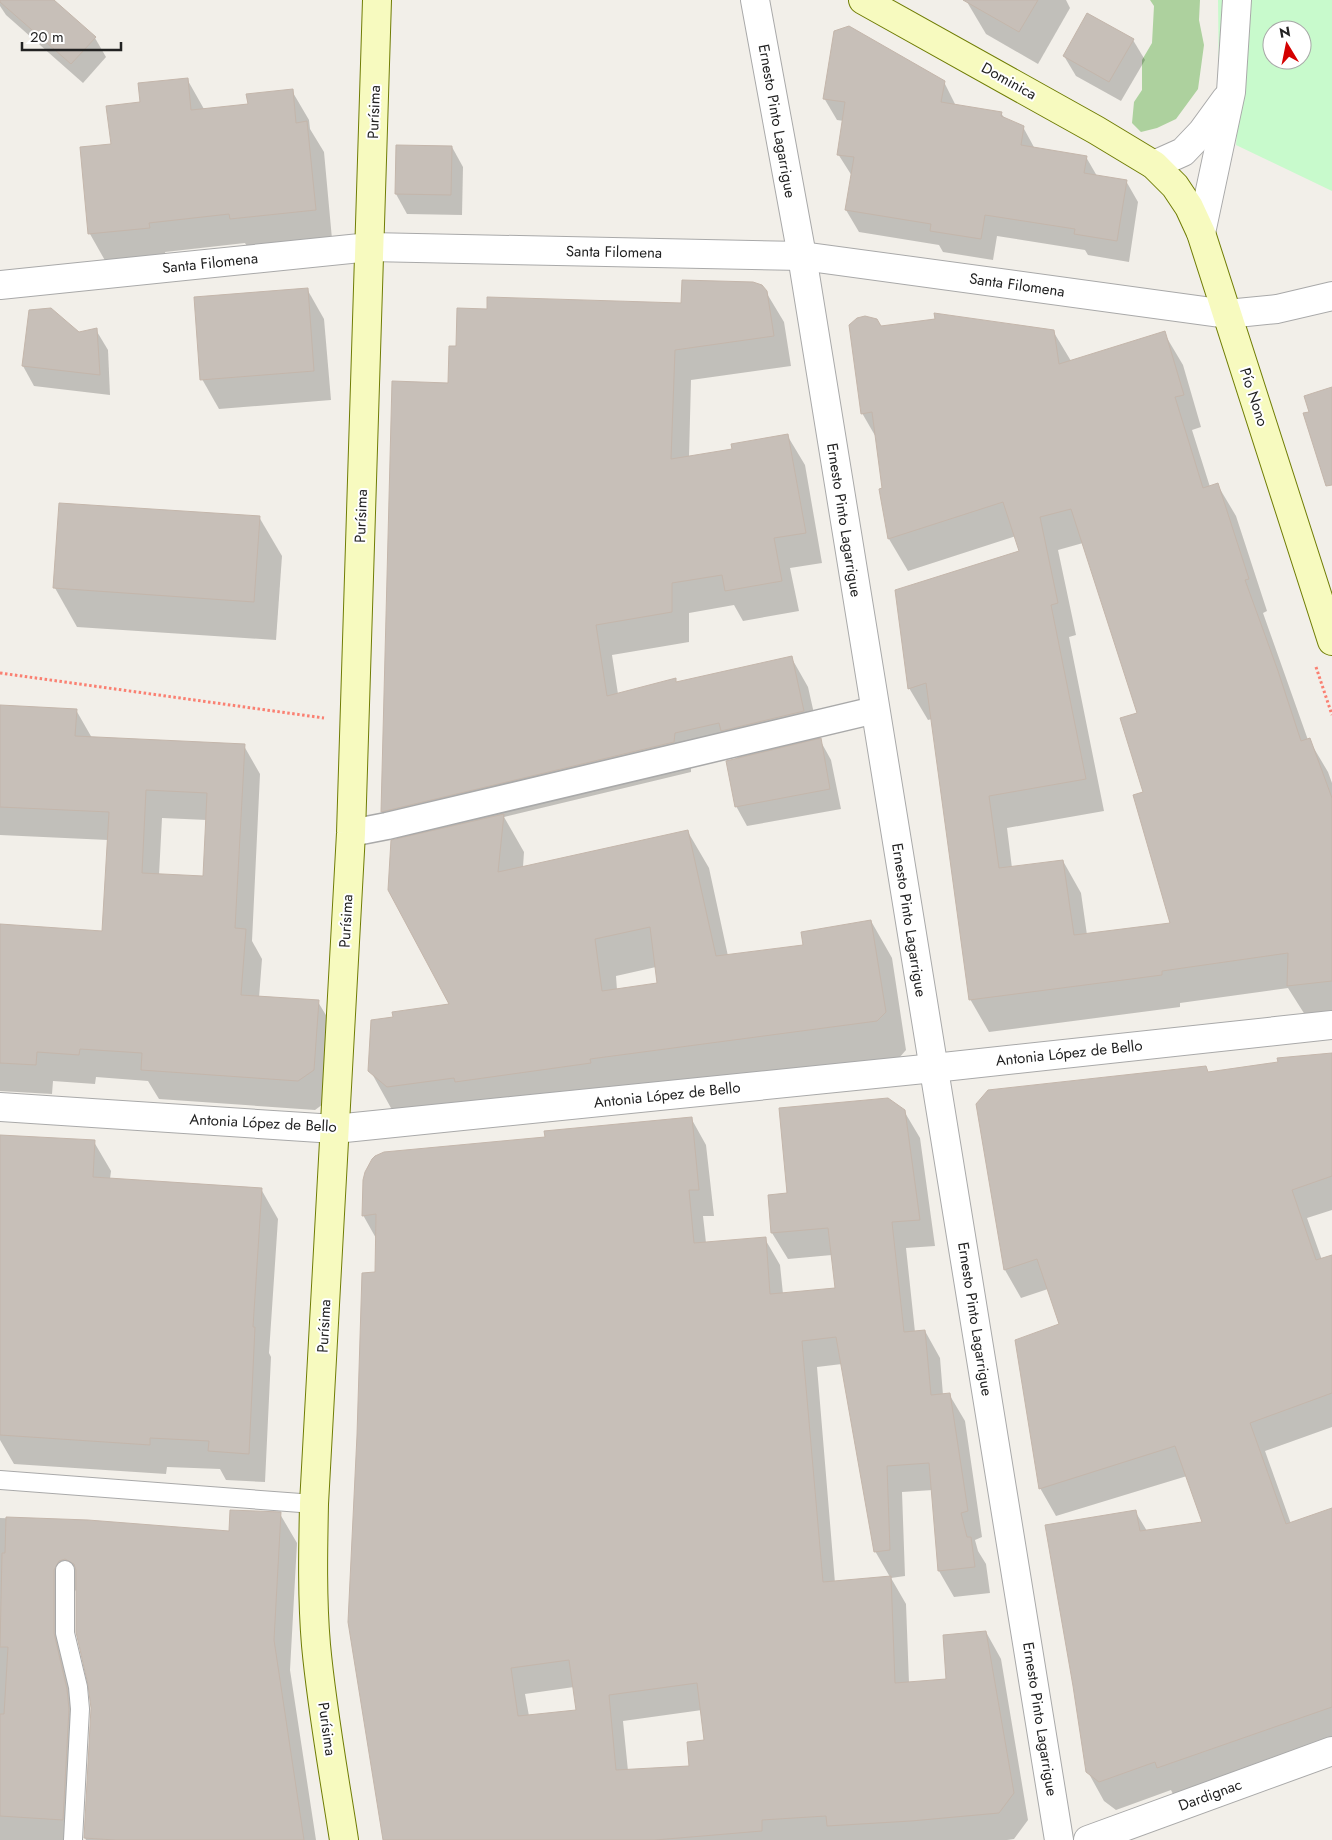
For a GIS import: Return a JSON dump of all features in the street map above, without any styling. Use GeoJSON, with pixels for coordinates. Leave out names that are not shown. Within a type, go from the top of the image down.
{"type":"FeatureCollection","features":[{"type":"Feature","properties":{"kind":"main road","name":"Purísima"},"geometry":{"type":"LineString","coordinates":[[344,1840],[320,1682],[316,1643],[313,1558],[314,1504],[352,833],[377,0]]}},
{"type":"Feature","properties":{"kind":"main road","name":"Dominica"},"geometry":{"type":"LineString","coordinates":[[863,0],[1096,130],[1154,165]]}},
{"type":"Feature","properties":{"kind":"main road","name":"Pío Nono"},"geometry":{"type":"LineString","coordinates":[[1154,165],[1175,186],[1189,207],[1201,233],[1332,641]]}},
{"type":"Feature","properties":{"kind":"street","name":"Ernesto Pinto Lagarrigue"},"geometry":{"type":"LineString","coordinates":[[756,0],[802,256],[1059,1840]]}},
{"type":"Feature","properties":{"kind":"street"},"geometry":{"type":"LineString","coordinates":[[1201,233],[1231,92],[1237,0]]}},
{"type":"Feature","properties":{"kind":"street"},"geometry":{"type":"LineString","coordinates":[[1154,165],[1183,152],[1202,132],[1231,92]]}},
{"type":"Feature","properties":{"kind":"street","name":"Santa Filomena"},"geometry":{"type":"LineString","coordinates":[[0,285],[370,247],[802,256],[1227,314],[1277,309],[1332,296]]}},
{"type":"Feature","properties":{"kind":"street"},"geometry":{"type":"LineString","coordinates":[[352,833],[875,710]]}},
{"type":"Feature","properties":{"kind":"street","name":"Antonia López de Bello"},"geometry":{"type":"LineString","coordinates":[[0,1106],[335,1129],[1332,1025]]}},
{"type":"Feature","properties":{"kind":"street","name":"Dardignac"},"geometry":{"type":"LineString","coordinates":[[1088,1840],[1332,1751]]}},
{"type":"Feature","properties":{"kind":"lane"},"geometry":{"type":"LineString","coordinates":[[0,1480],[314,1504]]}},
{"type":"Feature","properties":{"kind":"lane"},"geometry":{"type":"LineString","coordinates":[[65,1570],[65,1633],[78,1687],[80,1709],[73,1840]]}},
{"type":"Feature","properties":{"kind":"path"},"geometry":{"type":"LineString","coordinates":[[0,673],[354,722]]}},
{"type":"Feature","properties":{"kind":"green space"},"geometry":{"type":"Polygon","coordinates":[[[1150,0],[1200,0],[1199,20],[1204,45],[1198,89],[1176,119],[1157,128],[1141,132],[1132,123],[1134,102],[1142,90],[1142,60],[1152,43],[1154,6],[1150,0]]]}},
{"type":"Feature","properties":{"kind":"green space"},"geometry":{"type":"Polygon","coordinates":[[[1218,0],[1332,0],[1332,191],[1236,145],[1241,91],[1219,89],[1218,0]]]}},
{"type":"Feature","properties":{"kind":"building"},"geometry":{"type":"Polygon","coordinates":[[[0,0],[54,0],[96,37],[71,64],[0,0]]]}},
{"type":"Feature","properties":{"kind":"building"},"geometry":{"type":"Polygon","coordinates":[[[963,0],[1038,0],[1019,32],[963,0]]]}},
{"type":"Feature","properties":{"kind":"building"},"geometry":{"type":"Polygon","coordinates":[[[1087,13],[1134,39],[1109,82],[1063,56],[1087,13]]]}},
{"type":"Feature","properties":{"kind":"building"},"geometry":{"type":"Polygon","coordinates":[[[849,26],[945,81],[941,102],[1002,112],[1001,116],[1024,126],[1021,145],[1087,156],[1084,173],[1127,180],[1117,241],[1074,234],[1075,229],[985,215],[981,239],[930,231],[931,224],[845,210],[854,157],[837,155],[845,102],[823,99],[834,31],[849,26]]]}},
{"type":"Feature","properties":{"kind":"building"},"geometry":{"type":"Polygon","coordinates":[[[188,78],[191,110],[248,104],[246,94],[293,89],[296,123],[307,121],[316,210],[230,219],[229,214],[149,223],[150,228],[88,234],[80,147],[111,144],[106,106],[140,102],[138,83],[188,78]]]}},
{"type":"Feature","properties":{"kind":"building"},"geometry":{"type":"Polygon","coordinates":[[[396,145],[452,146],[451,195],[395,194],[396,145]]]}},
{"type":"Feature","properties":{"kind":"building"},"geometry":{"type":"Polygon","coordinates":[[[682,280],[753,282],[762,285],[767,291],[774,336],[675,350],[671,459],[732,449],[731,444],[788,434],[806,533],[774,538],[782,581],[725,591],[722,575],[672,583],[672,612],[596,625],[607,696],[676,678],[676,682],[792,656],[804,711],[721,731],[719,723],[675,733],[674,742],[381,812],[392,381],[448,383],[449,346],[456,346],[457,308],[487,309],[487,297],[681,303],[682,280]]]}},
{"type":"Feature","properties":{"kind":"building"},"geometry":{"type":"Polygon","coordinates":[[[308,288],[314,371],[200,380],[194,297],[308,288]]]}},
{"type":"Feature","properties":{"kind":"building"},"geometry":{"type":"Polygon","coordinates":[[[51,308],[79,332],[97,328],[100,375],[22,366],[29,310],[51,308]]]}},
{"type":"Feature","properties":{"kind":"building"},"geometry":{"type":"Polygon","coordinates":[[[934,313],[1054,330],[1059,364],[1165,331],[1184,395],[1175,397],[1203,488],[1218,483],[1249,579],[1245,580],[1301,741],[1310,738],[1332,798],[1332,981],[1287,986],[1288,953],[1162,971],[1162,975],[969,1000],[926,683],[908,689],[895,590],[1019,551],[1003,502],[888,539],[879,489],[882,488],[872,412],[861,414],[849,325],[857,318],[865,316],[877,319],[881,326],[935,319],[934,313]],[[1071,509],[1040,517],[1058,603],[1051,605],[1086,779],[989,796],[999,868],[1063,860],[1074,935],[1170,923],[1133,795],[1143,792],[1120,718],[1137,713],[1071,509]]]}},
{"type":"Feature","properties":{"kind":"building"},"geometry":{"type":"Polygon","coordinates":[[[1332,387],[1332,485],[1326,486],[1303,413],[1309,412],[1304,396],[1332,387]]]}},
{"type":"Feature","properties":{"kind":"building"},"geometry":{"type":"Polygon","coordinates":[[[59,503],[260,516],[254,602],[53,588],[59,503]]]}},
{"type":"Feature","properties":{"kind":"building"},"geometry":{"type":"Polygon","coordinates":[[[0,705],[77,709],[75,736],[245,744],[235,928],[246,929],[241,995],[319,1000],[314,1070],[298,1081],[141,1070],[142,1053],[80,1049],[79,1055],[37,1052],[36,1065],[0,1063],[0,924],[102,931],[109,812],[0,807],[0,705]],[[146,790],[142,873],[203,876],[207,793],[146,790]]]}},
{"type":"Feature","properties":{"kind":"building"},"geometry":{"type":"Polygon","coordinates":[[[821,738],[830,789],[735,807],[726,761],[821,738]]]}},
{"type":"Feature","properties":{"kind":"building"},"geometry":{"type":"Polygon","coordinates":[[[504,814],[498,872],[688,830],[716,956],[803,945],[801,932],[871,920],[886,1012],[877,1021],[590,1059],[591,1063],[455,1082],[454,1078],[387,1087],[368,1071],[371,1020],[393,1017],[392,1012],[449,1004],[388,890],[391,840],[504,814]],[[650,927],[595,939],[602,991],[657,983],[650,927]]]}},
{"type":"Feature","properties":{"kind":"building"},"geometry":{"type":"Polygon","coordinates":[[[1332,1053],[1332,1176],[1292,1190],[1316,1260],[1332,1255],[1332,1393],[1250,1423],[1286,1524],[1332,1508],[1332,1707],[1157,1768],[1155,1762],[1099,1782],[1086,1772],[1045,1525],[1136,1510],[1140,1531],[1202,1522],[1175,1446],[1039,1489],[1015,1340],[1059,1324],[1037,1259],[1004,1270],[976,1104],[988,1090],[1206,1066],[1208,1072],[1278,1062],[1277,1058],[1332,1053]]]}},
{"type":"Feature","properties":{"kind":"building"},"geometry":{"type":"Polygon","coordinates":[[[888,1098],[905,1110],[920,1220],[892,1222],[904,1332],[925,1330],[931,1395],[950,1393],[968,1511],[961,1513],[967,1537],[971,1537],[975,1567],[938,1571],[929,1463],[887,1466],[890,1550],[874,1552],[836,1337],[802,1341],[823,1582],[891,1576],[895,1683],[946,1679],[943,1635],[986,1631],[1014,1793],[999,1813],[911,1821],[827,1826],[826,1816],[762,1820],[762,1831],[655,1840],[383,1840],[348,1622],[362,1273],[375,1272],[376,1214],[362,1216],[363,1180],[372,1159],[384,1152],[545,1137],[544,1131],[692,1117],[699,1190],[689,1190],[694,1243],[766,1237],[770,1294],[835,1288],[828,1228],[771,1233],[768,1195],[787,1193],[779,1108],[888,1098]],[[569,1660],[511,1668],[518,1716],[576,1710],[569,1660]],[[697,1683],[609,1695],[616,1770],[689,1766],[687,1742],[704,1740],[697,1683]]]}},
{"type":"Feature","properties":{"kind":"building"},"geometry":{"type":"Polygon","coordinates":[[[0,1135],[95,1140],[93,1177],[262,1188],[253,1327],[255,1327],[249,1454],[208,1451],[209,1441],[150,1438],[150,1445],[0,1435],[0,1135]]]}},
{"type":"Feature","properties":{"kind":"building"},"geometry":{"type":"Polygon","coordinates":[[[230,1510],[281,1512],[274,1640],[304,1840],[115,1840],[84,1838],[91,1708],[88,1685],[76,1632],[76,1570],[74,1564],[65,1559],[59,1561],[54,1570],[54,1633],[67,1689],[69,1709],[63,1820],[0,1816],[0,1714],[4,1714],[8,1647],[0,1647],[2,1553],[5,1553],[6,1517],[88,1520],[229,1531],[230,1510]]]}}]}
